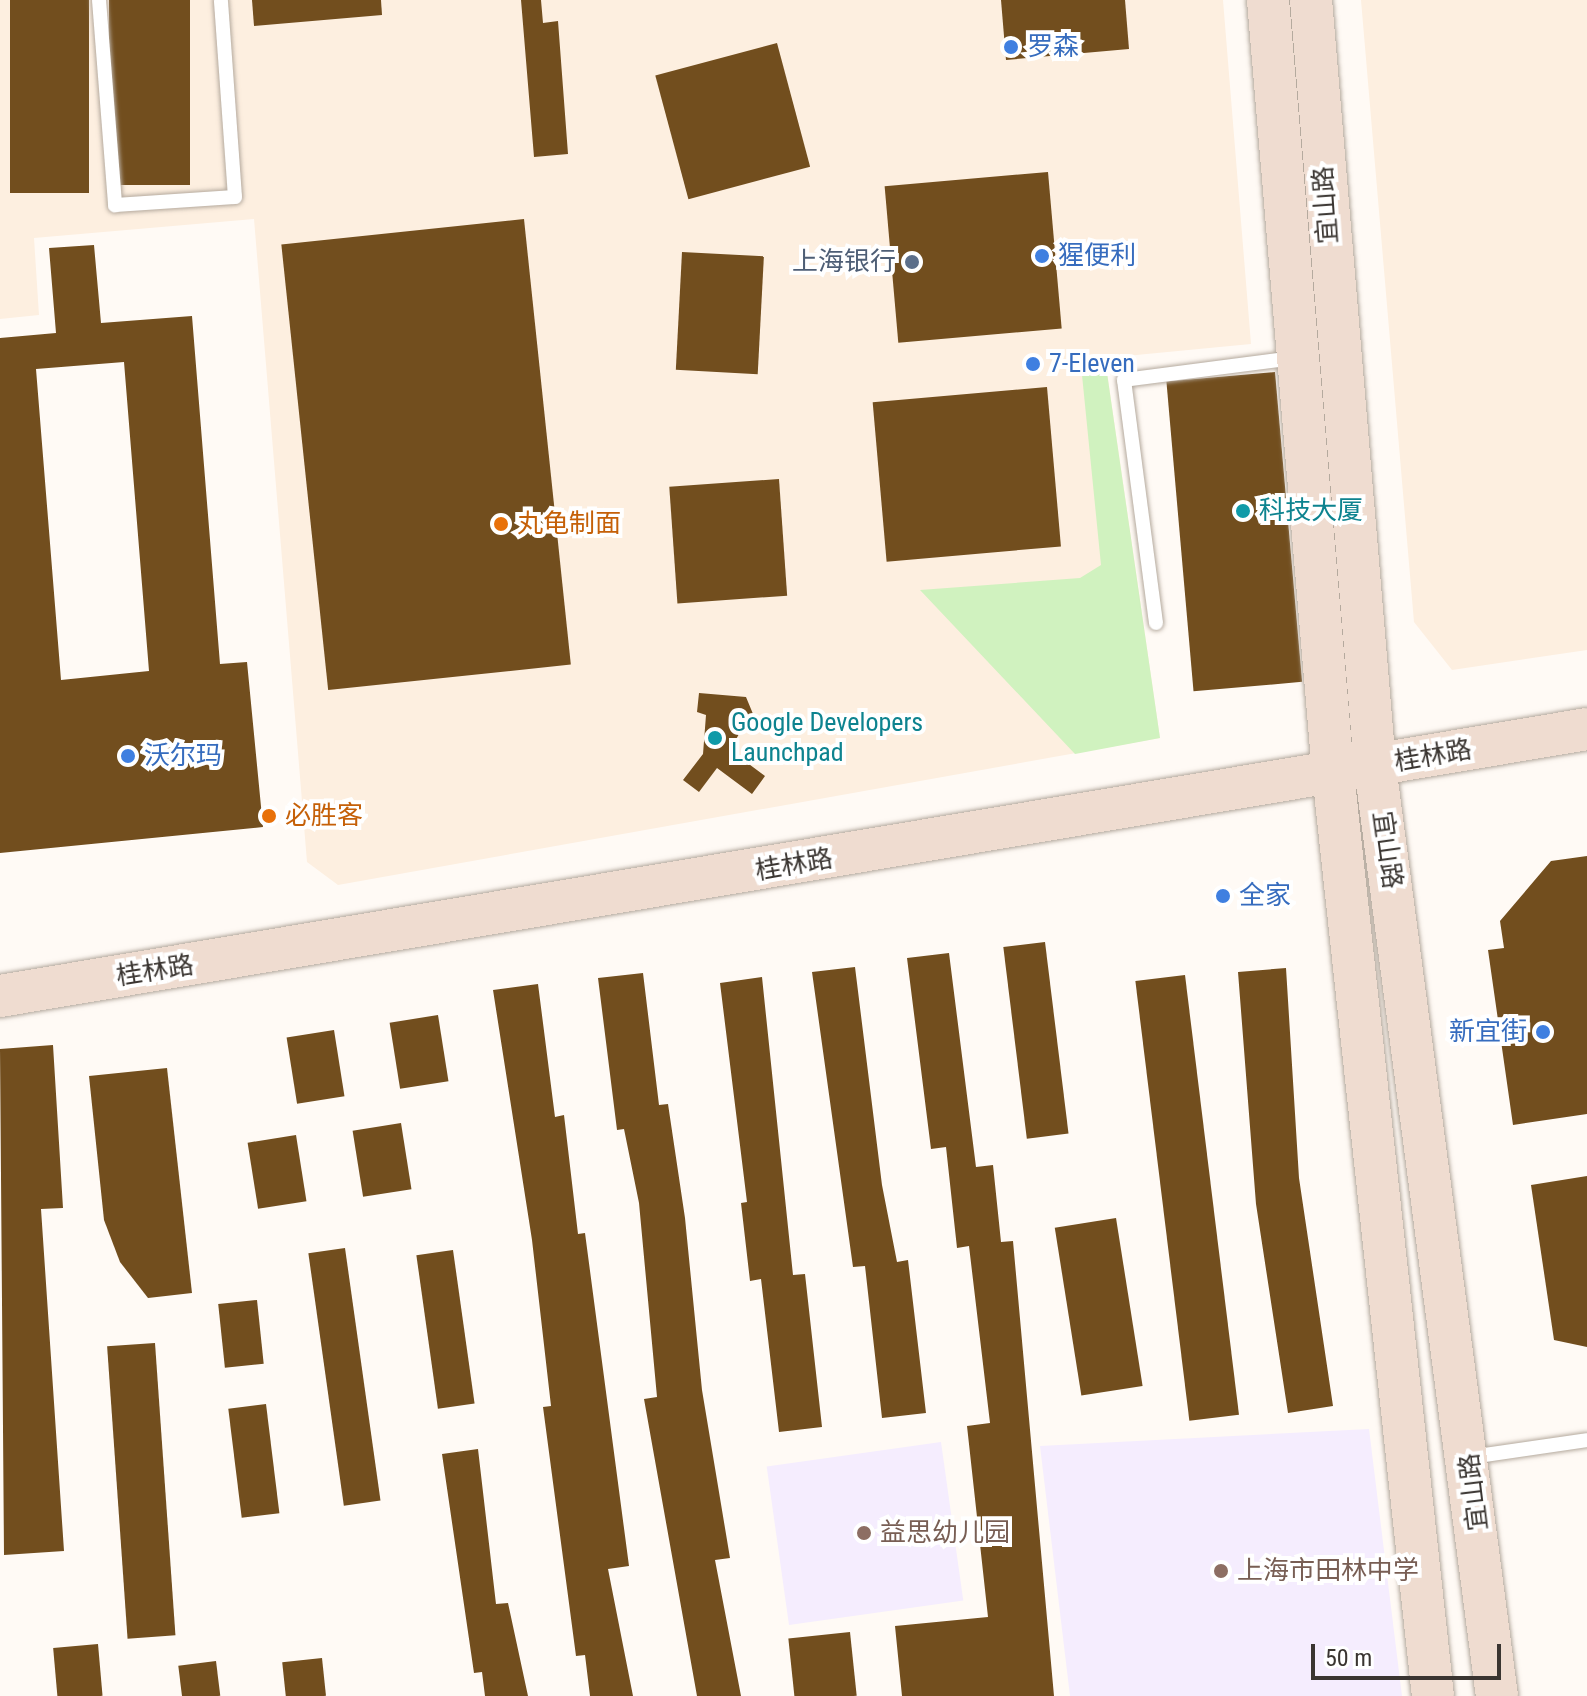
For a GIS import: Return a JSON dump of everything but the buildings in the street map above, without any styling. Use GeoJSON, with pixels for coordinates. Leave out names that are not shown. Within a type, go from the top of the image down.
{"type":"FeatureCollection","features":[{"type":"Feature","properties":{"kind":"main road","name":"宜山路"},"geometry":{"type":"LineString","coordinates":[[1268,0],[1470,1457],[1497,1696]]}},
{"type":"Feature","properties":{"kind":"main road","name":"宜山路"},"geometry":{"type":"LineString","coordinates":[[1311,0],[1317,355],[1333,773],[1433,1696]]}},
{"type":"Feature","properties":{"kind":"main road","name":"桂林路"},"geometry":{"type":"LineString","coordinates":[[0,996],[1587,729]]}},
{"type":"Feature","properties":{"kind":"lane"},"geometry":{"type":"LineString","coordinates":[[99,0],[115,205],[235,197],[221,0]]}},
{"type":"Feature","properties":{"kind":"lane"},"geometry":{"type":"LineString","coordinates":[[1156,623],[1124,380],[1317,355]]}},
{"type":"Feature","properties":{"kind":"lane"},"geometry":{"type":"LineString","coordinates":[[1470,1457],[1587,1440]]}},
{"type":"Feature","properties":{"kind":"shaded area"},"geometry":{"type":"Polygon","coordinates":[[[0,0],[1223,0],[1251,344],[1105,358],[1160,738],[338,885],[307,862],[254,219],[34,238],[39,315],[0,319],[0,0]]]}},
{"type":"Feature","properties":{"kind":"shaded area"},"geometry":{"type":"Polygon","coordinates":[[[1361,0],[1587,0],[1587,650],[1452,670],[1414,622],[1361,0]]]}},
{"type":"Feature","properties":{"kind":"shaded area","name":"上海市田林中学"},"geometry":{"type":"Polygon","coordinates":[[[1369,1429],[1402,1696],[1070,1696],[1040,1446],[1369,1429]]]}},
{"type":"Feature","properties":{"kind":"shaded area","name":"益思幼儿园"},"geometry":{"type":"Polygon","coordinates":[[[941,1442],[963,1600],[789,1625],[767,1466],[941,1442]]]}},
{"type":"Feature","properties":{"kind":"green space"},"geometry":{"type":"Polygon","coordinates":[[[1107,373],[1160,738],[1075,754],[920,590],[1080,578],[1101,565],[1082,375],[1107,373]]]}},
{"type":"Feature","properties":{"kind":"place","name":"罗森"},"geometry":{"type":"Point","coordinates":[1011,47]}},
{"type":"Feature","properties":{"kind":"place","name":"猩便利"},"geometry":{"type":"Point","coordinates":[1042,256]}},
{"type":"Feature","properties":{"kind":"place","name":"上海银行"},"geometry":{"type":"Point","coordinates":[912,262]}},
{"type":"Feature","properties":{"kind":"place","name":"7-Eleven"},"geometry":{"type":"Point","coordinates":[1033,364]}},
{"type":"Feature","properties":{"kind":"place","name":"科技大厦"},"geometry":{"type":"Point","coordinates":[1243,511]}},
{"type":"Feature","properties":{"kind":"place","name":"丸龟制面"},"geometry":{"type":"Point","coordinates":[501,524]}},
{"type":"Feature","properties":{"kind":"place","name":"Google Developers Launchpad"},"geometry":{"type":"Point","coordinates":[715,738]}},
{"type":"Feature","properties":{"kind":"place","name":"沃尔玛"},"geometry":{"type":"Point","coordinates":[128,756]}},
{"type":"Feature","properties":{"kind":"place","name":"必胜客"},"geometry":{"type":"Point","coordinates":[269,816]}},
{"type":"Feature","properties":{"kind":"place","name":"全家"},"geometry":{"type":"Point","coordinates":[1223,896]}},
{"type":"Feature","properties":{"kind":"place","name":"新宜街"},"geometry":{"type":"Point","coordinates":[1543,1032]}},
{"type":"Feature","properties":{"kind":"place","name":"益思幼儿园"},"geometry":{"type":"Point","coordinates":[864,1533]}},
{"type":"Feature","properties":{"kind":"place","name":"上海市田林中学"},"geometry":{"type":"Point","coordinates":[1221,1571]}}]}
